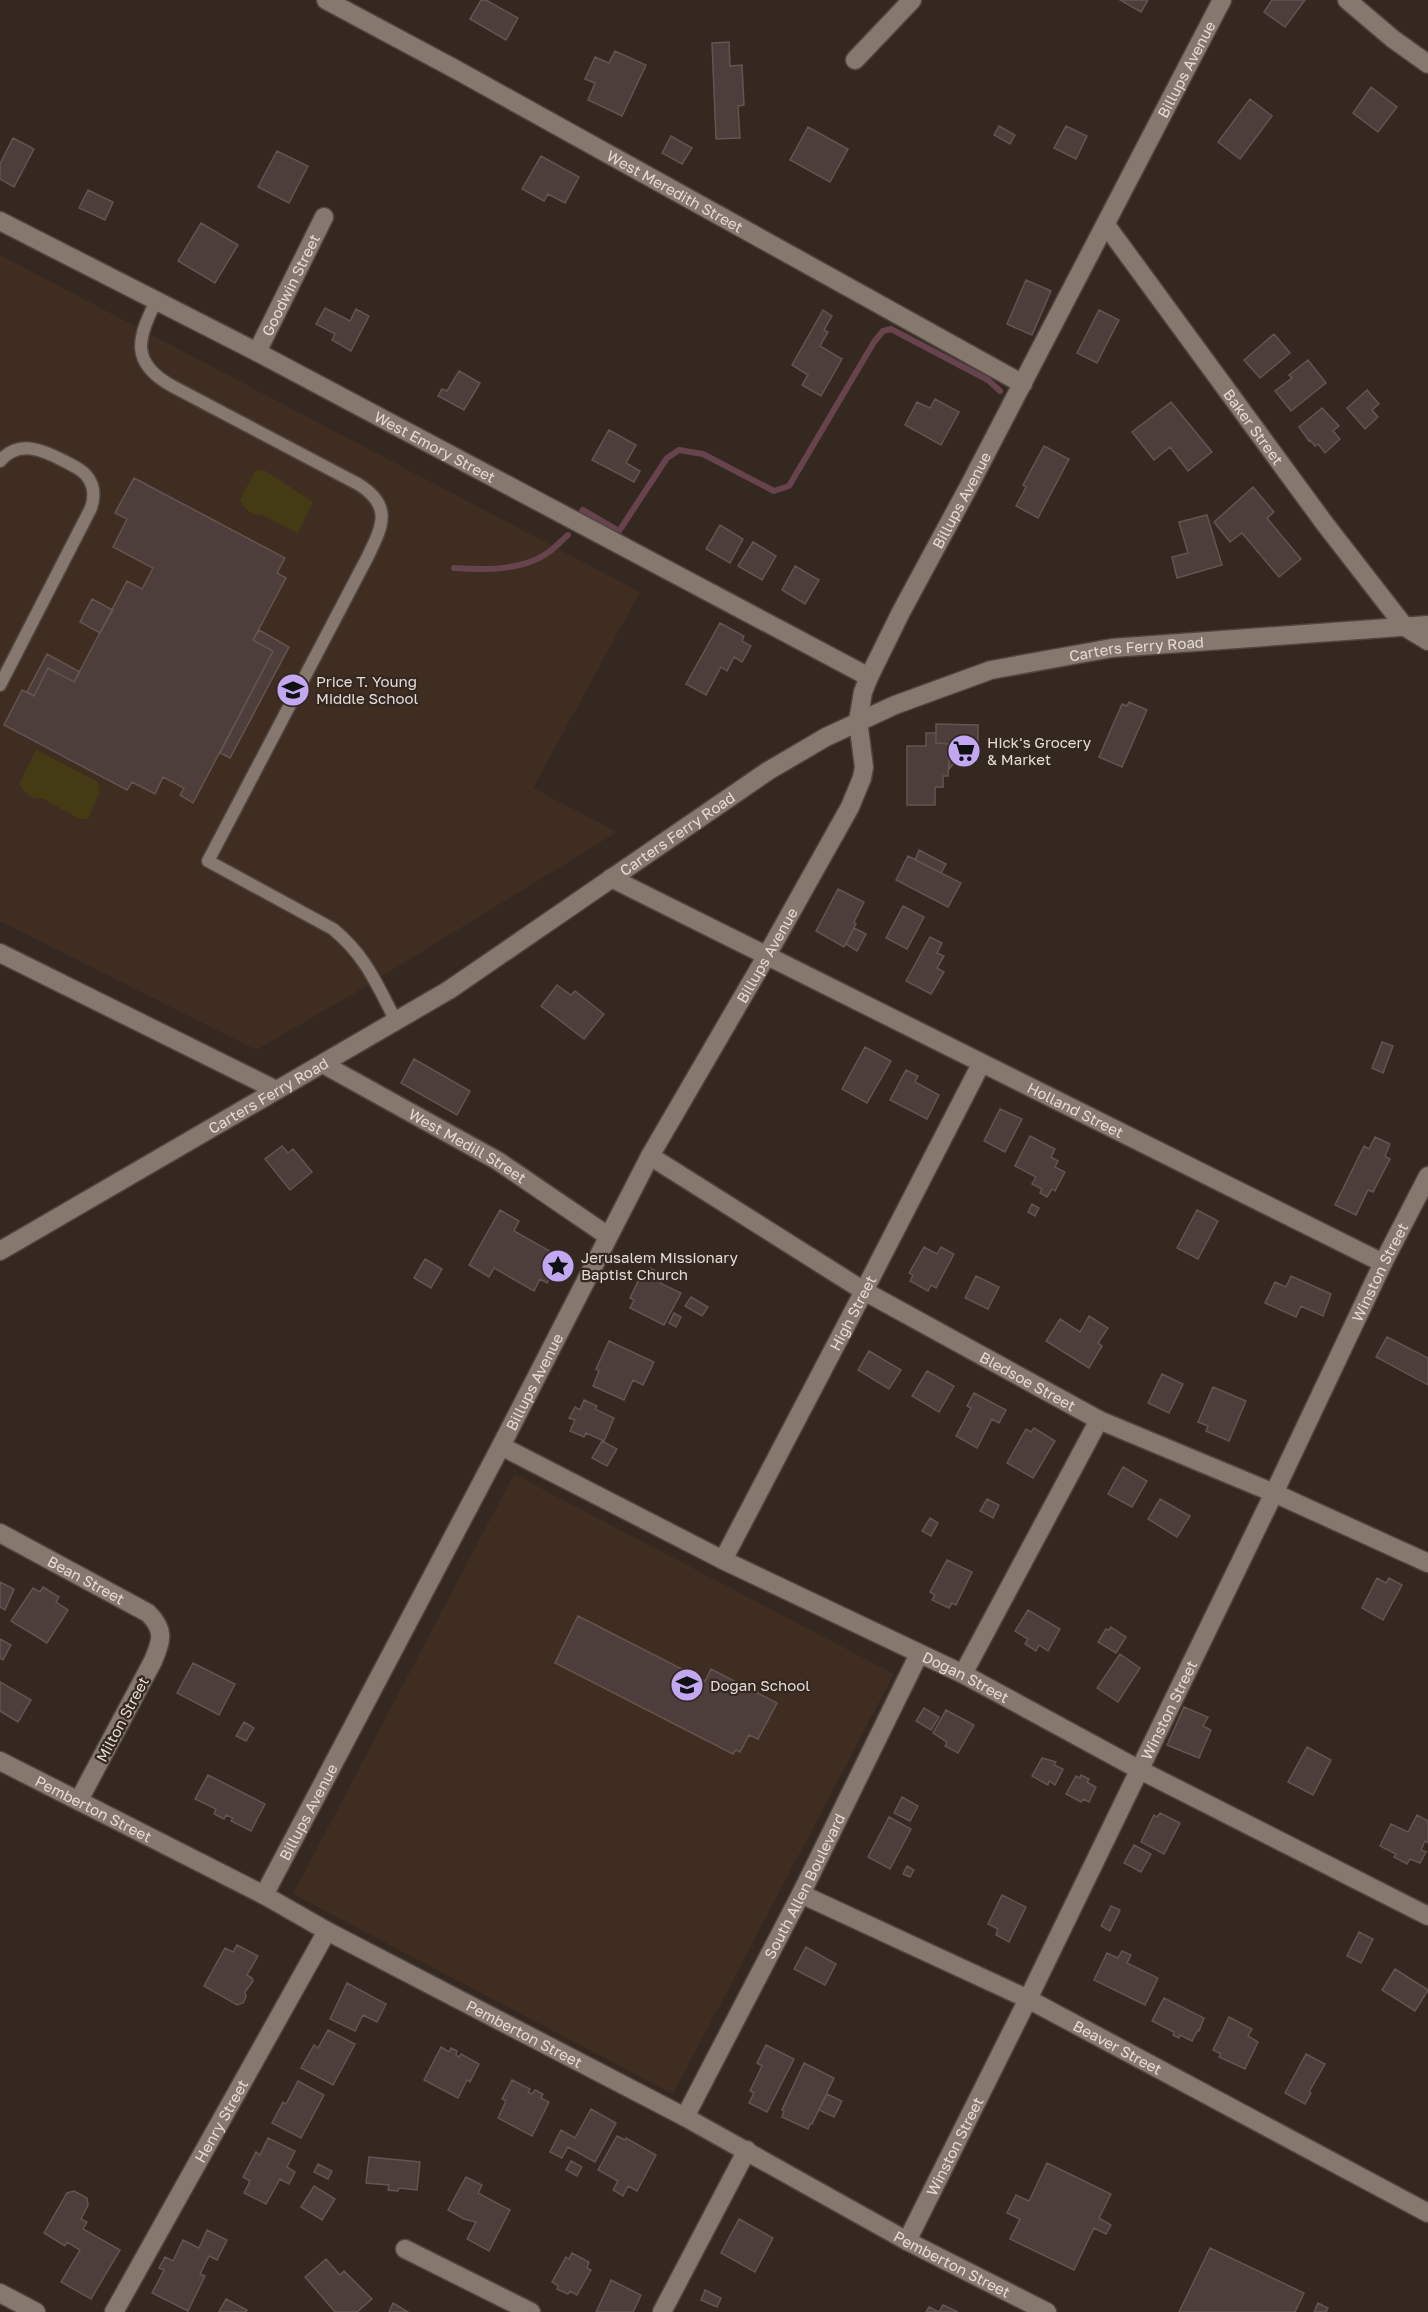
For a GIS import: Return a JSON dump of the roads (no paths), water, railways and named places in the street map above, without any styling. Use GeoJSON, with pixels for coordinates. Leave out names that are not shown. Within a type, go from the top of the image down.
{"type":"FeatureCollection","features":[{"type":"Feature","properties":{"kind":"street","name":"West Meredith Street"},"geometry":{"type":"LineString","coordinates":[[326,0],[476,80],[1023,384]]}},
{"type":"Feature","properties":{"kind":"street"},"geometry":{"type":"LineString","coordinates":[[855,60],[912,0]]}},
{"type":"Feature","properties":{"kind":"street","name":"Billups Avenue"},"geometry":{"type":"LineString","coordinates":[[264,1895],[501,1446],[650,1156],[850,807],[864,767],[858,721],[861,700],[869,677],[1222,0]]}},
{"type":"Feature","properties":{"kind":"street"},"geometry":{"type":"LineString","coordinates":[[1347,0],[1377,27],[1428,64]]}},
{"type":"Feature","properties":{"kind":"street","name":"Goodwin Street"},"geometry":{"type":"LineString","coordinates":[[257,352],[324,217]]}},
{"type":"Feature","properties":{"kind":"street","name":"West Emory Street"},"geometry":{"type":"LineString","coordinates":[[0,221],[257,352],[869,677]]}},
{"type":"Feature","properties":{"kind":"street","name":"Baker Street"},"geometry":{"type":"LineString","coordinates":[[1106,225],[1318,514],[1405,627]]}},
{"type":"Feature","properties":{"kind":"street","name":"Carters Ferry Road"},"geometry":{"type":"LineString","coordinates":[[0,1251],[449,990],[768,771],[858,721],[923,693],[974,675],[1051,657],[1147,644],[1428,625]]}},
{"type":"Feature","properties":{"kind":"street"},"geometry":{"type":"LineString","coordinates":[[1405,627],[1428,641]]}},
{"type":"Feature","properties":{"kind":"street","name":"Holland Street"},"geometry":{"type":"LineString","coordinates":[[611,878],[1383,1263]]}},
{"type":"Feature","properties":{"kind":"street"},"geometry":{"type":"LineString","coordinates":[[0,953],[276,1090]]}},
{"type":"Feature","properties":{"kind":"street","name":"West Medill Street"},"geometry":{"type":"LineString","coordinates":[[323,1064],[498,1161],[608,1236]]}},
{"type":"Feature","properties":{"kind":"street","name":"High Street"},"geometry":{"type":"LineString","coordinates":[[723,1560],[981,1064]]}},
{"type":"Feature","properties":{"kind":"street","name":"Bledsoe Street"},"geometry":{"type":"LineString","coordinates":[[650,1156],[864,1292],[1099,1420],[1274,1493],[1428,1563]]}},
{"type":"Feature","properties":{"kind":"street","name":"Winston Street"},"geometry":{"type":"LineString","coordinates":[[907,2241],[1028,1999],[1383,1263],[1428,1176]]}},
{"type":"Feature","properties":{"kind":"street"},"geometry":{"type":"LineString","coordinates":[[963,1674],[1099,1420]]}},
{"type":"Feature","properties":{"kind":"street","name":"Dogan Street"},"geometry":{"type":"LineString","coordinates":[[501,1446],[723,1560],[963,1674],[1138,1769],[1428,1916]]}},
{"type":"Feature","properties":{"kind":"street","name":"Bean Street"},"geometry":{"type":"LineString","coordinates":[[0,1533],[148,1613],[156,1620],[161,1636]]}},
{"type":"Feature","properties":{"kind":"street","name":"Milton Street"},"geometry":{"type":"LineString","coordinates":[[79,1800],[153,1661],[161,1636]]}},
{"type":"Feature","properties":{"kind":"street","name":"South Allen Boulevard"},"geometry":{"type":"LineString","coordinates":[[685,2117],[801,1894],[919,1654]]}},
{"type":"Feature","properties":{"kind":"street","name":"Pemberton Street"},"geometry":{"type":"LineString","coordinates":[[0,1761],[264,1895],[747,2150],[907,2241],[1047,2312]]}},
{"type":"Feature","properties":{"kind":"street","name":"Beaver Street"},"geometry":{"type":"LineString","coordinates":[[801,1894],[1028,1999],[1428,2213]]}},
{"type":"Feature","properties":{"kind":"street","name":"Henry Street"},"geometry":{"type":"LineString","coordinates":[[114,2312],[327,1930]]}},
{"type":"Feature","properties":{"kind":"street"},"geometry":{"type":"LineString","coordinates":[[662,2312],[747,2150]]}},
{"type":"Feature","properties":{"kind":"street"},"geometry":{"type":"LineString","coordinates":[[405,2249],[531,2312]]}},
{"type":"Feature","properties":{"kind":"street"},"geometry":{"type":"LineString","coordinates":[[0,2293],[36,2312]]}},
{"type":"Feature","properties":{"kind":"lane"},"geometry":{"type":"LineString","coordinates":[[156,301],[143,327],[140,341],[144,356],[153,373],[172,386],[358,484],[375,497],[382,510],[380,531],[367,558],[208,861],[333,929],[345,939],[364,961],[396,1021]]}},
{"type":"Feature","properties":{"kind":"lane"},"geometry":{"type":"LineString","coordinates":[[0,461],[11,452],[22,448],[44,450],[79,469],[86,475],[94,492],[91,508],[0,685]]}},
{"type":"Feature","properties":{"kind":"waterway"},"geometry":{"type":"LineString","coordinates":[[581,513],[583,510],[619,531],[667,458],[679,450],[703,454],[774,491],[789,486],[874,342],[883,331],[891,329],[988,380],[1000,391]]}},
{"type":"Feature","properties":{"kind":"waterway"},"geometry":{"type":"LineString","coordinates":[[454,568],[489,569],[525,564],[546,554],[568,535]]}},
{"type":"Feature","properties":{"kind":"place","name":"Price T. Young Middle School"},"geometry":{"type":"Point","coordinates":[293,690]}},
{"type":"Feature","properties":{"kind":"place","name":"Hick's Grocery & Market"},"geometry":{"type":"Point","coordinates":[964,751]}},
{"type":"Feature","properties":{"kind":"place","name":"Jerusalem Missionary Baptist Church"},"geometry":{"type":"Point","coordinates":[558,1266]}},
{"type":"Feature","properties":{"kind":"place","name":"Dogan School"},"geometry":{"type":"Point","coordinates":[687,1685]}}]}
